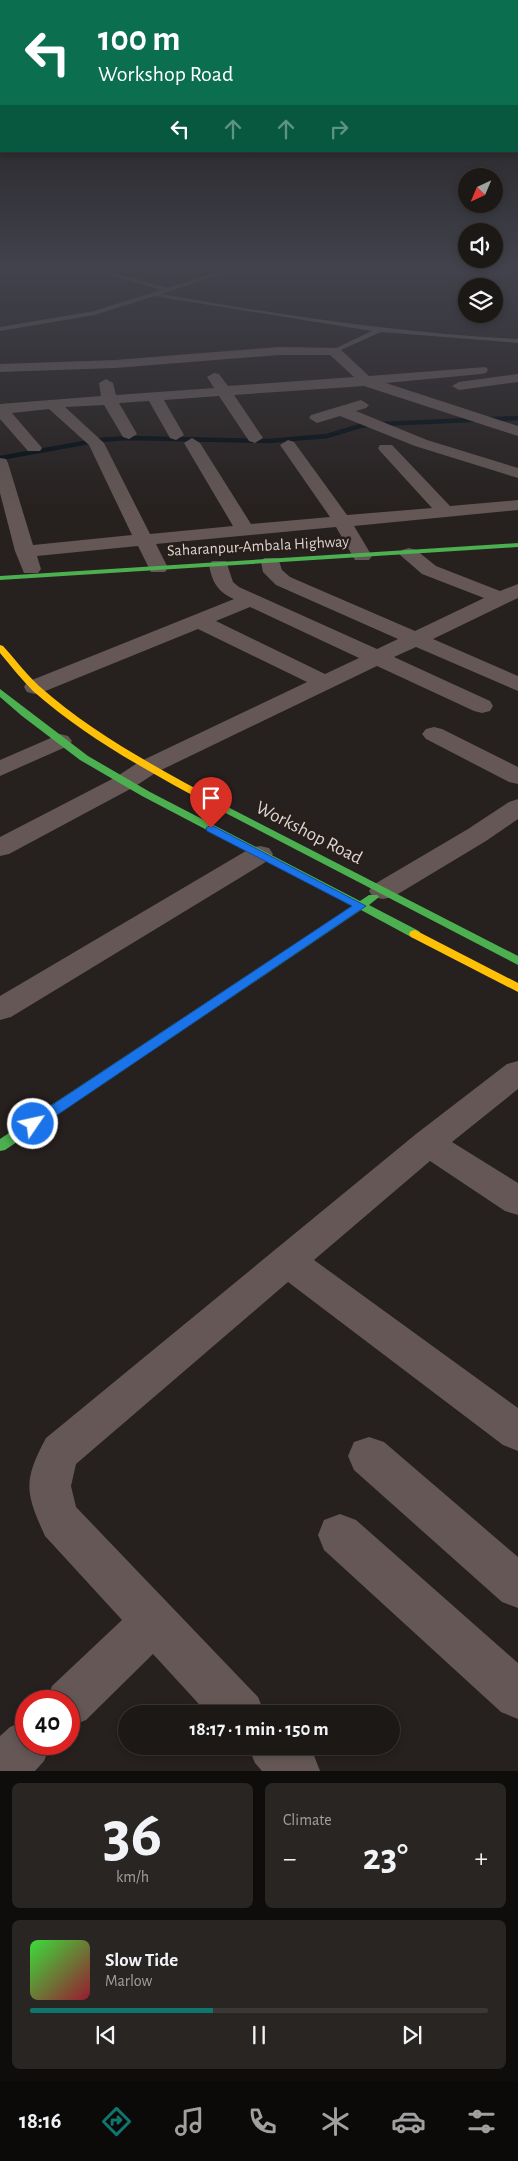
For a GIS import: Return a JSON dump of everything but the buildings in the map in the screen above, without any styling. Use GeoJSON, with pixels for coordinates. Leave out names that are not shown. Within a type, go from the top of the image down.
{"type":"FeatureCollection","features":[{"type":"Feature","properties":{"kind":"main road","name":"Saharanpur-Ambala Highway"},"geometry":{"type":"LineString","coordinates":[[0,578],[409,554],[518,545]]}},
{"type":"Feature","properties":{"kind":"main road","name":"Workshop Road"},"geometry":{"type":"LineString","coordinates":[[0,648],[35,688],[97,735],[148,767],[518,961]]}},
{"type":"Feature","properties":{"kind":"main road"},"geometry":{"type":"LineString","coordinates":[[0,692],[25,714],[84,758],[260,854],[518,988]]}},
{"type":"Feature","properties":{"kind":"main road"},"geometry":{"type":"LineString","coordinates":[[0,1146],[383,891]]}},
{"type":"Feature","properties":{"kind":"street"},"geometry":{"type":"LineString","coordinates":[[280,351],[298,364]]}},
{"type":"Feature","properties":{"kind":"street"},"geometry":{"type":"LineString","coordinates":[[0,368],[109,367],[201,356],[280,351],[334,351],[366,381],[518,431]]}},
{"type":"Feature","properties":{"kind":"street"},"geometry":{"type":"LineString","coordinates":[[250,353],[274,387]]}},
{"type":"Feature","properties":{"kind":"street"},"geometry":{"type":"LineString","coordinates":[[201,356],[222,391],[255,438]]}},
{"type":"Feature","properties":{"kind":"street"},"geometry":{"type":"LineString","coordinates":[[88,378],[109,367]]}},
{"type":"Feature","properties":{"kind":"street"},"geometry":{"type":"LineString","coordinates":[[109,367],[110,399],[129,434]]}},
{"type":"Feature","properties":{"kind":"street"},"geometry":{"type":"LineString","coordinates":[[0,410],[55,400],[154,396],[366,381],[481,370]]}},
{"type":"Feature","properties":{"kind":"street"},"geometry":{"type":"LineString","coordinates":[[316,418],[344,412],[398,393],[518,378]]}},
{"type":"Feature","properties":{"kind":"street"},"geometry":{"type":"LineString","coordinates":[[55,400],[73,387]]}},
{"type":"Feature","properties":{"kind":"street"},"geometry":{"type":"LineString","coordinates":[[154,396],[245,530]]}},
{"type":"Feature","properties":{"kind":"street"},"geometry":{"type":"LineString","coordinates":[[55,400],[59,413],[94,441],[158,568]]}},
{"type":"Feature","properties":{"kind":"street"},"geometry":{"type":"LineString","coordinates":[[0,410],[34,448]]}},
{"type":"Feature","properties":{"kind":"street"},"geometry":{"type":"LineString","coordinates":[[344,412],[375,425],[518,473]]}},
{"type":"Feature","properties":{"kind":"street"},"geometry":{"type":"LineString","coordinates":[[471,416],[516,412]]}},
{"type":"Feature","properties":{"kind":"street"},"geometry":{"type":"LineString","coordinates":[[288,445],[342,521],[355,547],[362,556]]}},
{"type":"Feature","properties":{"kind":"street"},"geometry":{"type":"LineString","coordinates":[[386,448],[445,511]]}},
{"type":"Feature","properties":{"kind":"street"},"geometry":{"type":"LineString","coordinates":[[0,463],[33,576]]}},
{"type":"Feature","properties":{"kind":"street"},"geometry":{"type":"LineString","coordinates":[[25,551],[518,505]]}},
{"type":"Feature","properties":{"kind":"street"},"geometry":{"type":"LineString","coordinates":[[409,554],[436,574],[510,594]]}},
{"type":"Feature","properties":{"kind":"street"},"geometry":{"type":"LineString","coordinates":[[271,562],[273,572],[283,580],[518,684]]}},
{"type":"Feature","properties":{"kind":"street"},"geometry":{"type":"LineString","coordinates":[[219,565],[224,586],[250,600],[482,706]]}},
{"type":"Feature","properties":{"kind":"street"},"geometry":{"type":"LineString","coordinates":[[0,848],[126,782],[148,767],[510,594]]}},
{"type":"Feature","properties":{"kind":"street"},"geometry":{"type":"LineString","coordinates":[[35,688],[250,600]]}},
{"type":"Feature","properties":{"kind":"street"},"geometry":{"type":"LineString","coordinates":[[199,621],[326,683]]}},
{"type":"Feature","properties":{"kind":"street"},"geometry":{"type":"LineString","coordinates":[[493,674],[518,661]]}},
{"type":"Feature","properties":{"kind":"street"},"geometry":{"type":"LineString","coordinates":[[434,734],[518,778]]}},
{"type":"Feature","properties":{"kind":"street"},"geometry":{"type":"LineString","coordinates":[[0,769],[60,741]]}},
{"type":"Feature","properties":{"kind":"street"},"geometry":{"type":"LineString","coordinates":[[383,891],[477,835],[518,807]]}},
{"type":"Feature","properties":{"kind":"street"},"geometry":{"type":"LineString","coordinates":[[0,1010],[260,854]]}},
{"type":"Feature","properties":{"kind":"street"},"geometry":{"type":"LineString","coordinates":[[233,1705],[60,1520],[49,1496],[50,1471],[61,1451],[288,1261],[428,1144],[513,1084]]}},
{"type":"Feature","properties":{"kind":"street"},"geometry":{"type":"LineString","coordinates":[[428,1144],[518,1201]]}},
{"type":"Feature","properties":{"kind":"street"},"geometry":{"type":"LineString","coordinates":[[288,1261],[518,1432]]}},
{"type":"Feature","properties":{"kind":"street"},"geometry":{"type":"LineString","coordinates":[[369,1456],[518,1586]]}},
{"type":"Feature","properties":{"kind":"street"},"geometry":{"type":"LineString","coordinates":[[340,1535],[518,1696]]}},
{"type":"Feature","properties":{"kind":"street"},"geometry":{"type":"LineString","coordinates":[[80,1692],[154,1621]]}},
{"type":"Feature","properties":{"kind":"street"},"geometry":{"type":"LineString","coordinates":[[0,1770],[16,1755]]}},
{"type":"Feature","properties":{"kind":"street"},"geometry":{"type":"LineString","coordinates":[[280,1755],[295,1771]]}},
{"type":"Feature","properties":{"kind":"lane"},"geometry":{"type":"LineString","coordinates":[[334,351],[339,349]]}},
{"type":"Feature","properties":{"kind":"waterway"},"geometry":{"type":"LineString","coordinates":[[0,458],[100,440],[128,438],[269,441],[327,436],[360,426],[381,424],[518,418]]}},
{"type":"Feature","properties":{"kind":"traffic: fast"},"geometry":{"type":"LineString","coordinates":[[0,578],[518,545]]}},
{"type":"Feature","properties":{"kind":"traffic: fast"},"geometry":{"type":"LineString","coordinates":[[0,692],[25,714],[84,758],[146,794],[415,934]]}},
{"type":"Feature","properties":{"kind":"traffic: fast"},"geometry":{"type":"LineString","coordinates":[[218,805],[518,961]]}},
{"type":"Feature","properties":{"kind":"traffic: fast"},"geometry":{"type":"LineString","coordinates":[[0,1146],[373,897]]}},
{"type":"Feature","properties":{"kind":"traffic: slow"},"geometry":{"type":"LineString","coordinates":[[0,648],[36,688],[78,722],[170,779],[218,805]]}},
{"type":"Feature","properties":{"kind":"traffic: slow"},"geometry":{"type":"LineString","coordinates":[[415,934],[518,988]]}},
{"type":"Feature","properties":{"kind":"route"},"geometry":{"type":"LineString","coordinates":[[33,1124],[360,906],[211,828]]}}]}
